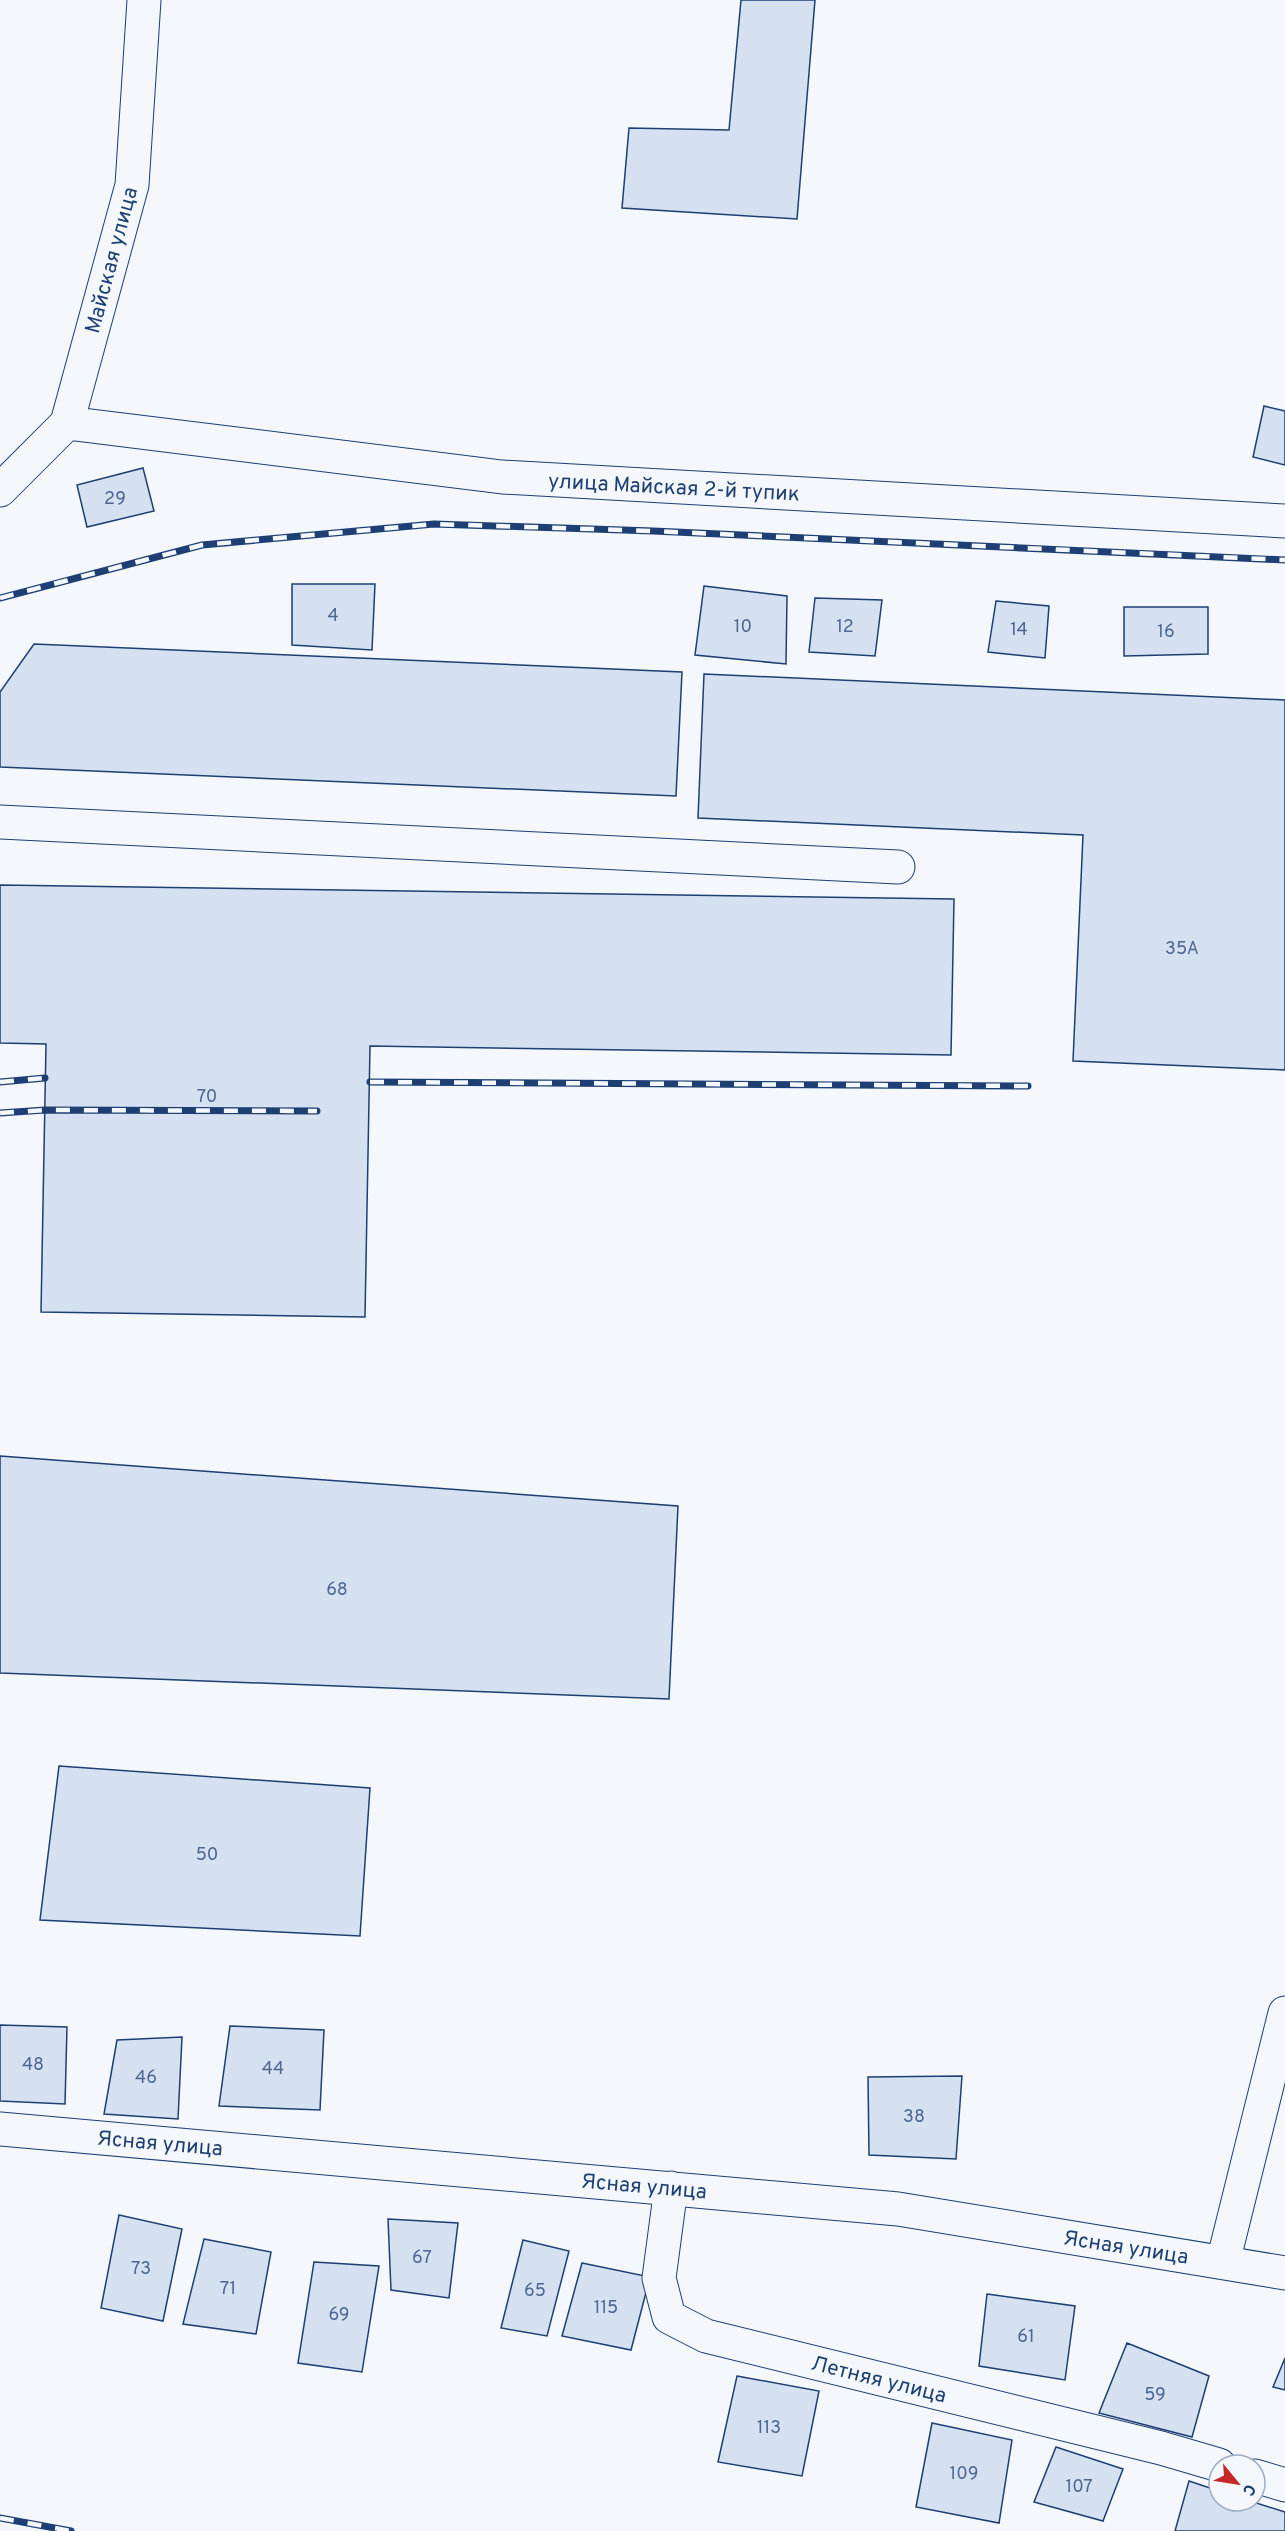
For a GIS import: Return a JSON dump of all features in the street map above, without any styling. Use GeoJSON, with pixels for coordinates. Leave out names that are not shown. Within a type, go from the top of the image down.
{"type":"FeatureCollection","features":[{"type":"Feature","properties":{"kind":"street","name":"Майская улица"},"geometry":{"type":"LineString","coordinates":[[0,490],[67,423],[132,185],[144,0]]}},
{"type":"Feature","properties":{"kind":"street","name":"улица Майская 2-й тупик"},"geometry":{"type":"LineString","coordinates":[[67,423],[502,477],[1285,521]]}},
{"type":"Feature","properties":{"kind":"street"},"geometry":{"type":"LineString","coordinates":[[0,822],[898,867]]}},
{"type":"Feature","properties":{"kind":"street"},"geometry":{"type":"LineString","coordinates":[[1223,2262],[1285,2013]]}},
{"type":"Feature","properties":{"kind":"street","name":"Ясная улица"},"geometry":{"type":"LineString","coordinates":[[0,2129],[898,2209],[1285,2272]]}},
{"type":"Feature","properties":{"kind":"street","name":"Летняя улица"},"geometry":{"type":"LineString","coordinates":[[671,2188],[658,2278],[669,2317],[706,2336],[1161,2448],[1207,2461]]}},
{"type":"Feature","properties":{"kind":"street"},"geometry":{"type":"LineString","coordinates":[[1267,2480],[1285,2485]]}},
{"type":"Feature","properties":{"kind":"building"},"geometry":{"type":"Polygon","coordinates":[[[741,0],[815,0],[797,219],[622,208],[629,128],[729,130],[741,0]]]}},
{"type":"Feature","properties":{"kind":"building"},"geometry":{"type":"Polygon","coordinates":[[[1264,406],[1285,411],[1285,465],[1253,457],[1264,406]]]}},
{"type":"Feature","properties":{"kind":"building"},"geometry":{"type":"Polygon","coordinates":[[[143,468],[154,511],[87,527],[77,485],[143,468]]]}},
{"type":"Feature","properties":{"kind":"building"},"geometry":{"type":"Polygon","coordinates":[[[292,584],[375,584],[372,650],[292,645],[292,584]]]}},
{"type":"Feature","properties":{"kind":"building"},"geometry":{"type":"Polygon","coordinates":[[[704,586],[787,596],[786,664],[695,655],[704,586]]]}},
{"type":"Feature","properties":{"kind":"building"},"geometry":{"type":"Polygon","coordinates":[[[815,598],[882,600],[875,656],[809,652],[815,598]]]}},
{"type":"Feature","properties":{"kind":"building"},"geometry":{"type":"Polygon","coordinates":[[[996,601],[1049,606],[1045,658],[988,652],[996,601]]]}},
{"type":"Feature","properties":{"kind":"building"},"geometry":{"type":"Polygon","coordinates":[[[1124,607],[1208,607],[1208,654],[1124,656],[1124,607]]]}},
{"type":"Feature","properties":{"kind":"building"},"geometry":{"type":"Polygon","coordinates":[[[34,644],[682,672],[676,796],[0,767],[0,692],[34,644]]]}},
{"type":"Feature","properties":{"kind":"building"},"geometry":{"type":"Polygon","coordinates":[[[704,674],[1285,700],[1285,1070],[1073,1061],[1083,835],[698,818],[704,674]]]}},
{"type":"Feature","properties":{"kind":"building"},"geometry":{"type":"Polygon","coordinates":[[[0,885],[954,899],[951,1055],[370,1046],[365,1317],[41,1312],[46,1044],[0,1043],[0,885]]]}},
{"type":"Feature","properties":{"kind":"building"},"geometry":{"type":"Polygon","coordinates":[[[0,1456],[678,1506],[669,1699],[0,1673],[0,1456]]]}},
{"type":"Feature","properties":{"kind":"building"},"geometry":{"type":"Polygon","coordinates":[[[59,1766],[370,1788],[360,1936],[40,1920],[59,1766]]]}},
{"type":"Feature","properties":{"kind":"building"},"geometry":{"type":"Polygon","coordinates":[[[0,2025],[67,2027],[65,2104],[0,2101],[0,2025]]]}},
{"type":"Feature","properties":{"kind":"building"},"geometry":{"type":"Polygon","coordinates":[[[230,2026],[324,2030],[320,2110],[219,2106],[230,2026]]]}},
{"type":"Feature","properties":{"kind":"building"},"geometry":{"type":"Polygon","coordinates":[[[182,2037],[178,2119],[104,2114],[117,2040],[182,2037]]]}},
{"type":"Feature","properties":{"kind":"building"},"geometry":{"type":"Polygon","coordinates":[[[962,2076],[956,2159],[869,2155],[868,2077],[962,2076]]]}},
{"type":"Feature","properties":{"kind":"building"},"geometry":{"type":"Polygon","coordinates":[[[119,2215],[182,2229],[163,2321],[101,2308],[119,2215]]]}},
{"type":"Feature","properties":{"kind":"building"},"geometry":{"type":"Polygon","coordinates":[[[388,2219],[458,2223],[449,2298],[391,2290],[388,2219]]]}},
{"type":"Feature","properties":{"kind":"building"},"geometry":{"type":"Polygon","coordinates":[[[204,2239],[271,2252],[256,2334],[183,2324],[204,2239]]]}},
{"type":"Feature","properties":{"kind":"building"},"geometry":{"type":"Polygon","coordinates":[[[523,2240],[569,2251],[547,2336],[501,2328],[523,2240]]]}},
{"type":"Feature","properties":{"kind":"building"},"geometry":{"type":"Polygon","coordinates":[[[314,2262],[379,2266],[362,2372],[298,2363],[314,2262]]]}},
{"type":"Feature","properties":{"kind":"building"},"geometry":{"type":"Polygon","coordinates":[[[582,2263],[650,2277],[631,2350],[562,2336],[582,2263]]]}},
{"type":"Feature","properties":{"kind":"building"},"geometry":{"type":"Polygon","coordinates":[[[987,2294],[1075,2306],[1065,2380],[979,2366],[987,2294]]]}},
{"type":"Feature","properties":{"kind":"building"},"geometry":{"type":"Polygon","coordinates":[[[1127,2343],[1209,2376],[1192,2437],[1099,2413],[1127,2343]]]}},
{"type":"Feature","properties":{"kind":"building"},"geometry":{"type":"Polygon","coordinates":[[[1285,2358],[1285,2390],[1273,2387],[1285,2358]]]}},
{"type":"Feature","properties":{"kind":"building"},"geometry":{"type":"Polygon","coordinates":[[[737,2376],[819,2391],[802,2476],[718,2462],[737,2376]]]}},
{"type":"Feature","properties":{"kind":"building"},"geometry":{"type":"Polygon","coordinates":[[[932,2423],[1012,2440],[999,2523],[916,2507],[932,2423]]]}},
{"type":"Feature","properties":{"kind":"building"},"geometry":{"type":"Polygon","coordinates":[[[1056,2447],[1123,2469],[1103,2521],[1034,2502],[1056,2447]]]}},
{"type":"Feature","properties":{"kind":"building"},"geometry":{"type":"Polygon","coordinates":[[[1189,2481],[1207,2487],[1207,2513],[1267,2513],[1267,2506],[1285,2512],[1285,2531],[1175,2531],[1189,2481]]]}},
{"type":"Feature","properties":{"kind":"railway"},"geometry":{"type":"LineString","coordinates":[[0,598],[202,545],[434,524],[653,531],[1285,560]]}},
{"type":"Feature","properties":{"kind":"railway"},"geometry":{"type":"LineString","coordinates":[[0,1082],[45,1078]]}},
{"type":"Feature","properties":{"kind":"railway"},"geometry":{"type":"LineString","coordinates":[[370,1082],[1028,1086]]}},
{"type":"Feature","properties":{"kind":"railway"},"geometry":{"type":"LineString","coordinates":[[0,1113],[45,1110],[317,1111]]}},
{"type":"Feature","properties":{"kind":"railway"},"geometry":{"type":"LineString","coordinates":[[0,2518],[71,2531]]}}]}
